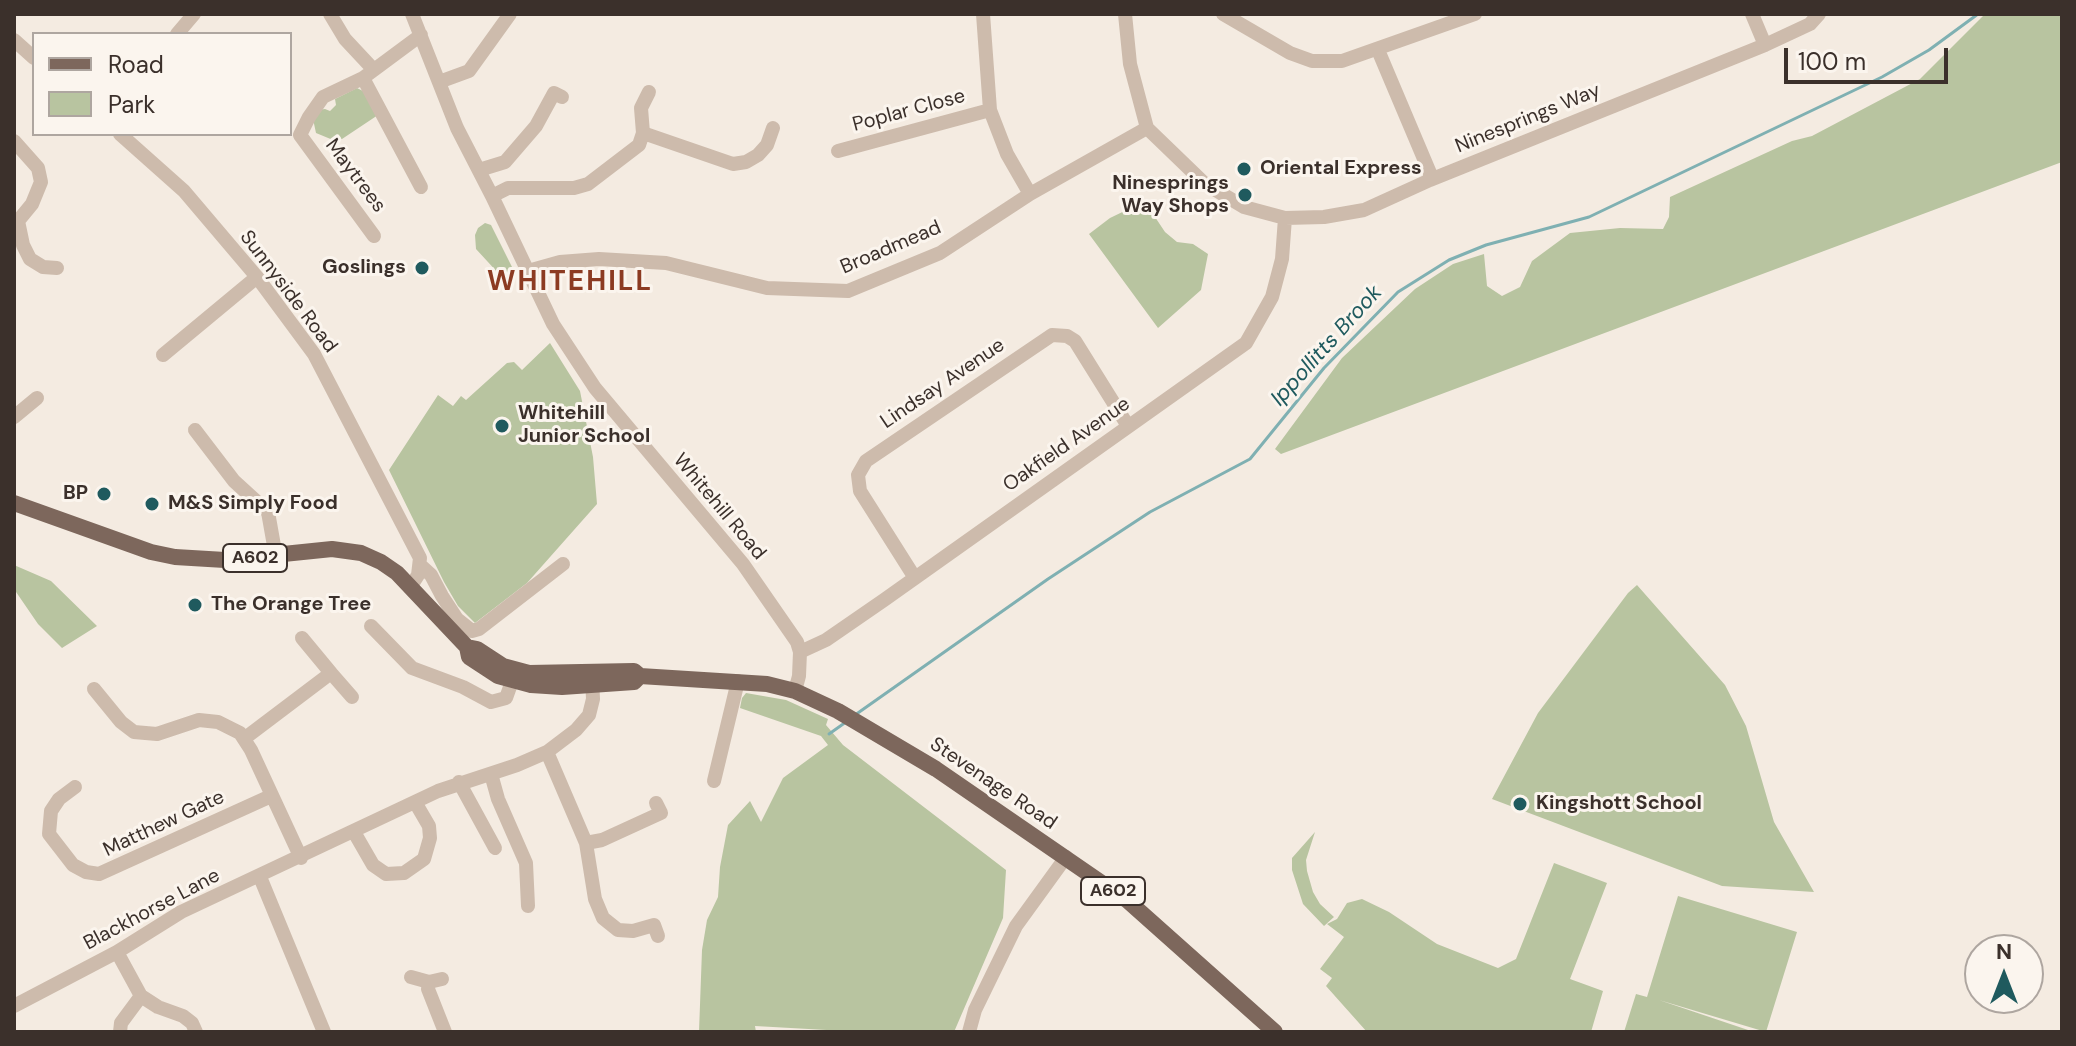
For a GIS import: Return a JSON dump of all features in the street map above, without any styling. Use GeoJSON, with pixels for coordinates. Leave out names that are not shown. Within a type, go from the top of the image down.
{"type":"FeatureCollection","features":[{"type":"Feature","properties":{"kind":"main road","name":"Stevenage Road"},"geometry":{"type":"LineString","coordinates":[[14,503],[151,552],[196,560],[352,550],[381,562],[411,586],[467,647],[469,657],[479,665],[546,686],[592,679],[634,682],[640,676],[738,681],[795,691],[838,711],[936,769],[1128,901],[1275,1032]]}},
{"type":"Feature","properties":{"kind":"street"},"geometry":{"type":"LineString","coordinates":[[179,32],[194,14]]}},
{"type":"Feature","properties":{"kind":"street"},"geometry":{"type":"LineString","coordinates":[[330,14],[368,74],[421,187]]}},
{"type":"Feature","properties":{"kind":"street","name":"Whitehill Road"},"geometry":{"type":"LineString","coordinates":[[412,14],[457,128],[553,324],[587,377],[743,564],[797,642],[800,652]]}},
{"type":"Feature","properties":{"kind":"street"},"geometry":{"type":"LineString","coordinates":[[439,82],[469,71],[510,14]]}},
{"type":"Feature","properties":{"kind":"street"},"geometry":{"type":"LineString","coordinates":[[983,14],[990,110],[1007,154],[1030,194]]}},
{"type":"Feature","properties":{"kind":"street"},"geometry":{"type":"LineString","coordinates":[[1125,14],[1130,64],[1147,128]]}},
{"type":"Feature","properties":{"kind":"street"},"geometry":{"type":"LineString","coordinates":[[1223,14],[1290,53],[1312,61],[1342,61],[1475,14]]}},
{"type":"Feature","properties":{"kind":"street"},"geometry":{"type":"LineString","coordinates":[[1752,14],[1765,45]]}},
{"type":"Feature","properties":{"kind":"street","name":"Ninesprings Way"},"geometry":{"type":"LineString","coordinates":[[1147,128],[1204,183],[1244,207],[1285,218],[1324,217],[1364,210],[1430,180],[1765,45],[1810,24],[1819,14]]}},
{"type":"Feature","properties":{"kind":"street","name":"Maytrees"},"geometry":{"type":"LineString","coordinates":[[374,236],[295,130],[323,97],[368,74],[421,35]]}},
{"type":"Feature","properties":{"kind":"street"},"geometry":{"type":"LineString","coordinates":[[14,40],[32,56]]}},
{"type":"Feature","properties":{"kind":"street"},"geometry":{"type":"LineString","coordinates":[[1378,50],[1430,173],[1430,180]]}},
{"type":"Feature","properties":{"kind":"street"},"geometry":{"type":"LineString","coordinates":[[492,196],[508,188],[574,188],[588,184],[639,145],[643,133],[641,108],[649,92]]}},
{"type":"Feature","properties":{"kind":"street"},"geometry":{"type":"LineString","coordinates":[[479,170],[505,162],[536,126],[555,93]]}},
{"type":"Feature","properties":{"kind":"street","name":"Poplar Close"},"geometry":{"type":"LineString","coordinates":[[838,151],[990,110]]}},
{"type":"Feature","properties":{"kind":"street"},"geometry":{"type":"LineString","coordinates":[[643,133],[733,164],[746,162],[758,155],[767,145],[773,128]]}},
{"type":"Feature","properties":{"kind":"street","name":"Broadmead"},"geometry":{"type":"LineString","coordinates":[[528,271],[560,262],[599,259],[666,263],[767,288],[848,291],[940,253],[1030,194],[1147,128]]}},
{"type":"Feature","properties":{"kind":"street","name":"Sunnyside Road"},"geometry":{"type":"LineString","coordinates":[[122,136],[184,191],[257,277],[314,354],[388,493],[420,558],[420,565],[431,575],[457,619],[472,631],[479,629],[563,564]]}},
{"type":"Feature","properties":{"kind":"street"},"geometry":{"type":"LineString","coordinates":[[14,141],[38,168],[41,182],[32,204],[16,221],[23,245],[30,259],[43,267],[57,268]]}},
{"type":"Feature","properties":{"kind":"street","name":"Oakfield Avenue"},"geometry":{"type":"LineString","coordinates":[[800,652],[826,640],[1246,343],[1272,297],[1282,259],[1285,218]]}},
{"type":"Feature","properties":{"kind":"street"},"geometry":{"type":"LineString","coordinates":[[163,355],[257,277]]}},
{"type":"Feature","properties":{"kind":"street","name":"Lindsay Avenue"},"geometry":{"type":"LineString","coordinates":[[915,578],[860,491],[858,475],[866,461],[1052,335],[1067,336],[1075,341],[1128,426]]}},
{"type":"Feature","properties":{"kind":"street"},"geometry":{"type":"LineString","coordinates":[[14,417],[37,398]]}},
{"type":"Feature","properties":{"kind":"street"},"geometry":{"type":"LineString","coordinates":[[195,430],[201,449],[268,512],[276,557]]}},
{"type":"Feature","properties":{"kind":"street"},"geometry":{"type":"LineString","coordinates":[[411,586],[420,565]]}},
{"type":"Feature","properties":{"kind":"street"},"geometry":{"type":"LineString","coordinates":[[371,626],[412,668],[463,687],[486,700],[502,701],[514,676]]}},
{"type":"Feature","properties":{"kind":"street"},"geometry":{"type":"LineString","coordinates":[[302,638],[352,697]]}},
{"type":"Feature","properties":{"kind":"street"},"geometry":{"type":"LineString","coordinates":[[795,691],[800,652]]}},
{"type":"Feature","properties":{"kind":"street"},"geometry":{"type":"LineString","coordinates":[[245,738],[331,673]]}},
{"type":"Feature","properties":{"kind":"street","name":"Blackhorse Lane"},"geometry":{"type":"LineString","coordinates":[[14,1006],[117,952],[181,912],[459,782],[491,774],[547,752],[576,730],[589,715],[592,679]]}},
{"type":"Feature","properties":{"kind":"street"},"geometry":{"type":"LineString","coordinates":[[713,781],[738,681]]}},
{"type":"Feature","properties":{"kind":"street"},"geometry":{"type":"LineString","coordinates":[[94,689],[121,722],[134,732],[157,734],[192,721],[208,720],[227,725],[245,738],[301,858]]}},
{"type":"Feature","properties":{"kind":"street"},"geometry":{"type":"LineString","coordinates":[[547,752],[586,843],[595,899],[603,918],[612,927],[626,931],[654,925]]}},
{"type":"Feature","properties":{"kind":"street"},"geometry":{"type":"LineString","coordinates":[[491,774],[498,799],[526,863],[528,906]]}},
{"type":"Feature","properties":{"kind":"street"},"geometry":{"type":"LineString","coordinates":[[459,782],[495,848]]}},
{"type":"Feature","properties":{"kind":"street","name":"Matthew Gate"},"geometry":{"type":"LineString","coordinates":[[75,787],[59,799],[51,811],[49,834],[73,865],[99,874],[271,796]]}},
{"type":"Feature","properties":{"kind":"street"},"geometry":{"type":"LineString","coordinates":[[354,832],[373,865],[386,874],[404,873],[424,859],[430,838],[429,826],[415,802]]}},
{"type":"Feature","properties":{"kind":"street"},"geometry":{"type":"LineString","coordinates":[[586,843],[602,840],[661,813]]}},
{"type":"Feature","properties":{"kind":"street"},"geometry":{"type":"LineString","coordinates":[[969,1032],[975,1010],[1016,926],[1066,857]]}},
{"type":"Feature","properties":{"kind":"street"},"geometry":{"type":"LineString","coordinates":[[260,877],[324,1032]]}},
{"type":"Feature","properties":{"kind":"street"},"geometry":{"type":"LineString","coordinates":[[117,952],[141,996],[158,1007],[183,1016],[192,1023],[196,1032]]}},
{"type":"Feature","properties":{"kind":"street"},"geometry":{"type":"LineString","coordinates":[[411,977],[435,980],[431,1000],[445,1032]]}},
{"type":"Feature","properties":{"kind":"street"},"geometry":{"type":"LineString","coordinates":[[120,1032],[121,1023],[141,996]]}},
{"type":"Feature","properties":{"kind":"green space"},"geometry":{"type":"Polygon","coordinates":[[[1985,14],[2062,14],[2062,162],[1281,454],[1275,449],[1342,358],[1415,289],[1453,264],[1484,254],[1487,286],[1502,296],[1520,287],[1532,261],[1570,233],[1620,228],[1663,229],[1669,217],[1670,197],[1792,141],[1812,136],[1920,79],[1985,14]]]}},
{"type":"Feature","properties":{"kind":"green space"},"geometry":{"type":"Polygon","coordinates":[[[357,88],[363,91],[378,115],[342,139],[333,140],[316,133],[313,119],[318,110],[330,111],[336,105],[335,99],[357,88]]]}},
{"type":"Feature","properties":{"kind":"green space"},"geometry":{"type":"Polygon","coordinates":[[[1139,204],[1153,214],[1165,232],[1177,242],[1193,244],[1208,254],[1201,290],[1158,328],[1089,234],[1110,218],[1139,204]]]}},
{"type":"Feature","properties":{"kind":"green space"},"geometry":{"type":"Polygon","coordinates":[[[485,223],[491,225],[514,271],[510,277],[499,274],[476,249],[475,235],[485,223]]]}},
{"type":"Feature","properties":{"kind":"green space","name":"Whitehill Junior School"},"geometry":{"type":"Polygon","coordinates":[[[550,343],[580,391],[593,457],[597,504],[527,583],[475,623],[458,606],[444,582],[389,470],[438,395],[453,406],[461,396],[466,400],[507,363],[514,362],[522,370],[550,343]]]}},
{"type":"Feature","properties":{"kind":"green space"},"geometry":{"type":"Polygon","coordinates":[[[14,565],[51,581],[97,626],[62,648],[38,624],[14,589],[14,565]]]}},
{"type":"Feature","properties":{"kind":"green space"},"geometry":{"type":"Polygon","coordinates":[[[1637,585],[1725,685],[1746,726],[1774,822],[1814,892],[1722,886],[1492,799],[1538,713],[1637,585]]]}},
{"type":"Feature","properties":{"kind":"green space"},"geometry":{"type":"Polygon","coordinates":[[[746,693],[786,700],[828,719],[826,725],[843,745],[1006,870],[1003,918],[954,1032],[862,1032],[755,1026],[756,1032],[699,1032],[702,950],[707,920],[718,897],[728,825],[750,801],[761,822],[783,778],[828,745],[821,736],[740,708],[746,693]]]}},
{"type":"Feature","properties":{"kind":"green space"},"geometry":{"type":"Polygon","coordinates":[[[1315,832],[1306,860],[1307,871],[1320,904],[1334,917],[1324,926],[1303,904],[1292,870],[1292,858],[1315,832]]]}},
{"type":"Feature","properties":{"kind":"green space"},"geometry":{"type":"Polygon","coordinates":[[[1554,863],[1607,883],[1570,979],[1603,991],[1591,1032],[1367,1032],[1326,986],[1332,978],[1320,969],[1344,937],[1327,924],[1337,919],[1347,903],[1362,899],[1389,912],[1437,944],[1498,968],[1516,959],[1554,863]]]}},
{"type":"Feature","properties":{"kind":"green space"},"geometry":{"type":"Polygon","coordinates":[[[1678,896],[1797,932],[1766,1032],[1659,1000],[1754,1032],[1624,1032],[1636,994],[1647,997],[1678,896]]]}},
{"type":"Feature","properties":{"kind":"waterway","name":"Ippollitts Brook"},"geometry":{"type":"LineString","coordinates":[[855,715],[1048,579],[1150,512],[1250,459],[1324,368],[1398,292],[1449,260],[1486,245],[1589,217],[1882,77],[1929,50],[1978,14]]}},
{"type":"Feature","properties":{"kind":"waterway","name":"Ippollitts Brook"},"geometry":{"type":"LineString","coordinates":[[829,734],[846,722]]}},
{"type":"Feature","properties":{"kind":"place","name":"Oriental Express"},"geometry":{"type":"Point","coordinates":[1244,169]}},
{"type":"Feature","properties":{"kind":"place","name":"Ninesprings Way Shops"},"geometry":{"type":"Point","coordinates":[1245,195]}},
{"type":"Feature","properties":{"kind":"place","name":"Goslings"},"geometry":{"type":"Point","coordinates":[422,268]}},
{"type":"Feature","properties":{"kind":"place","name":"Whitehill Junior School"},"geometry":{"type":"Point","coordinates":[502,426]}},
{"type":"Feature","properties":{"kind":"place","name":"BP"},"geometry":{"type":"Point","coordinates":[104,494]}},
{"type":"Feature","properties":{"kind":"place","name":"M&S Simply Food"},"geometry":{"type":"Point","coordinates":[152,504]}},
{"type":"Feature","properties":{"kind":"place","name":"The Orange Tree"},"geometry":{"type":"Point","coordinates":[195,605]}},
{"type":"Feature","properties":{"kind":"place","name":"Kingshott School"},"geometry":{"type":"Point","coordinates":[1520,804]}},
{"type":"Feature","properties":{"kind":"district","name":"WHITEHILL"},"geometry":{"type":"Point","coordinates":[570,283]}}]}
